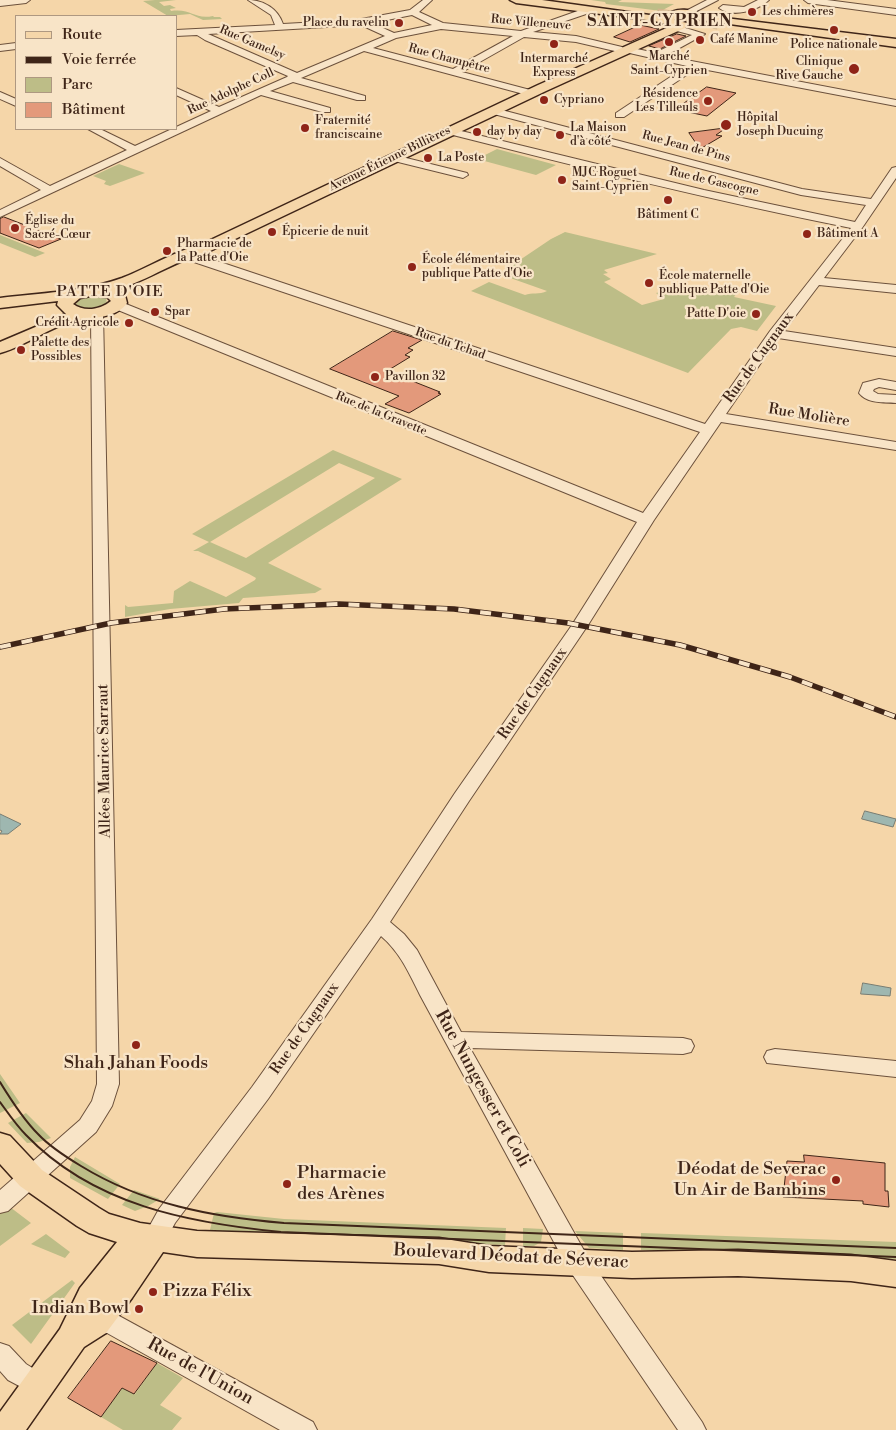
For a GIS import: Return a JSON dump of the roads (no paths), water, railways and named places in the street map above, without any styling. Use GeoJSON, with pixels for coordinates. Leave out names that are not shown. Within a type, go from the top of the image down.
{"type":"FeatureCollection","features":[{"type":"Feature","properties":{"kind":"main road"},"geometry":{"type":"LineString","coordinates":[[516,0],[671,20],[703,20],[896,45]]}},
{"type":"Feature","properties":{"kind":"main road"},"geometry":{"type":"LineString","coordinates":[[528,0],[671,20]]}},
{"type":"Feature","properties":{"kind":"main road"},"geometry":{"type":"LineString","coordinates":[[544,0],[671,20]]}},
{"type":"Feature","properties":{"kind":"main road"},"geometry":{"type":"LineString","coordinates":[[566,3],[671,20]]}},
{"type":"Feature","properties":{"kind":"main road","name":"Avenue Étienne Billières"},"geometry":{"type":"LineString","coordinates":[[103,304],[132,286],[192,257],[205,248],[576,72],[588,63],[623,49],[671,20]]}},
{"type":"Feature","properties":{"kind":"main road"},"geometry":{"type":"LineString","coordinates":[[703,20],[806,37],[896,45]]}},
{"type":"Feature","properties":{"kind":"main road"},"geometry":{"type":"LineString","coordinates":[[835,40],[717,23],[896,45]]}},
{"type":"Feature","properties":{"kind":"main road","name":"Avenue Étienne Billières"},"geometry":{"type":"LineString","coordinates":[[103,304],[128,281],[193,251],[205,248]]}},
{"type":"Feature","properties":{"kind":"main road"},"geometry":{"type":"LineString","coordinates":[[68,302],[72,311],[103,304]]}},
{"type":"Feature","properties":{"kind":"main road"},"geometry":{"type":"LineString","coordinates":[[44,327],[68,302]]}},
{"type":"Feature","properties":{"kind":"main road"},"geometry":{"type":"LineString","coordinates":[[0,303],[68,302],[103,304]]}},
{"type":"Feature","properties":{"kind":"main road"},"geometry":{"type":"LineString","coordinates":[[0,348],[44,327],[103,304]]}},
{"type":"Feature","properties":{"kind":"main road","name":"Boulevard Déodat de Séverac"},"geometry":{"type":"LineString","coordinates":[[0,1144],[31,1178],[100,1224],[154,1230],[197,1244],[439,1251],[488,1259],[577,1261],[632,1265],[738,1263],[851,1268],[896,1274]]}},
{"type":"Feature","properties":{"kind":"main road"},"geometry":{"type":"LineString","coordinates":[[92,1322],[91,1298],[154,1230]]}},
{"type":"Feature","properties":{"kind":"main road"},"geometry":{"type":"LineString","coordinates":[[7,1430],[38,1385],[92,1322],[154,1230]]}},
{"type":"Feature","properties":{"kind":"street"},"geometry":{"type":"LineString","coordinates":[[0,3],[26,0]]}},
{"type":"Feature","properties":{"kind":"street"},"geometry":{"type":"LineString","coordinates":[[252,0],[276,14],[279,24]]}},
{"type":"Feature","properties":{"kind":"street"},"geometry":{"type":"LineString","coordinates":[[178,33],[363,22],[413,12],[428,0]]}},
{"type":"Feature","properties":{"kind":"street"},"geometry":{"type":"LineString","coordinates":[[690,0],[705,4]]}},
{"type":"Feature","properties":{"kind":"street"},"geometry":{"type":"LineString","coordinates":[[671,20],[714,0]]}},
{"type":"Feature","properties":{"kind":"street"},"geometry":{"type":"LineString","coordinates":[[703,20],[741,0]]}},
{"type":"Feature","properties":{"kind":"street"},"geometry":{"type":"LineString","coordinates":[[736,11],[745,10],[765,0]]}},
{"type":"Feature","properties":{"kind":"street"},"geometry":{"type":"LineString","coordinates":[[808,0],[896,12]]}},
{"type":"Feature","properties":{"kind":"street"},"geometry":{"type":"LineString","coordinates":[[723,8],[756,16]]}},
{"type":"Feature","properties":{"kind":"street"},"geometry":{"type":"LineString","coordinates":[[453,73],[522,35],[589,10]]}},
{"type":"Feature","properties":{"kind":"street"},"geometry":{"type":"LineString","coordinates":[[413,12],[441,26]]}},
{"type":"Feature","properties":{"kind":"street"},"geometry":{"type":"LineString","coordinates":[[652,56],[661,54],[700,34],[671,20]]}},
{"type":"Feature","properties":{"kind":"street"},"geometry":{"type":"LineString","coordinates":[[363,22],[393,36],[441,26]]}},
{"type":"Feature","properties":{"kind":"street"},"geometry":{"type":"LineString","coordinates":[[268,28],[279,24],[292,26]]}},
{"type":"Feature","properties":{"kind":"street","name":"Rue Villeneuve"},"geometry":{"type":"LineString","coordinates":[[441,26],[576,40],[695,65],[896,103]]}},
{"type":"Feature","properties":{"kind":"street","name":"Rue Gamelsy"},"geometry":{"type":"LineString","coordinates":[[198,32],[294,77],[361,98]]}},
{"type":"Feature","properties":{"kind":"street","name":"Rue Adolphe Coll"},"geometry":{"type":"LineString","coordinates":[[178,129],[294,77],[393,36]]}},
{"type":"Feature","properties":{"kind":"street"},"geometry":{"type":"LineString","coordinates":[[0,48],[15,46]]}},
{"type":"Feature","properties":{"kind":"street","name":"Rue Champêtre"},"geometry":{"type":"LineString","coordinates":[[362,48],[531,93]]}},
{"type":"Feature","properties":{"kind":"street"},"geometry":{"type":"LineString","coordinates":[[620,115],[695,65]]}},
{"type":"Feature","properties":{"kind":"street"},"geometry":{"type":"LineString","coordinates":[[261,92],[326,110]]}},
{"type":"Feature","properties":{"kind":"street"},"geometry":{"type":"LineString","coordinates":[[178,93],[220,111]]}},
{"type":"Feature","properties":{"kind":"street"},"geometry":{"type":"LineString","coordinates":[[1,96],[15,103]]}},
{"type":"Feature","properties":{"kind":"street","name":"Rue Jean de Pins"},"geometry":{"type":"LineString","coordinates":[[494,111],[801,192],[873,203]]}},
{"type":"Feature","properties":{"kind":"street"},"geometry":{"type":"LineString","coordinates":[[95,130],[136,151]]}},
{"type":"Feature","properties":{"kind":"street","name":"Rue Adolphe Coll"},"geometry":{"type":"LineString","coordinates":[[0,214],[136,151],[176,130]]}},
{"type":"Feature","properties":{"kind":"street","name":"Rue de Gascogne"},"geometry":{"type":"LineString","coordinates":[[449,131],[772,213],[858,226]]}},
{"type":"Feature","properties":{"kind":"street"},"geometry":{"type":"LineString","coordinates":[[394,158],[463,175]]}},
{"type":"Feature","properties":{"kind":"street"},"geometry":{"type":"LineString","coordinates":[[0,161],[50,190]]}},
{"type":"Feature","properties":{"kind":"street","name":"Rue de Cugnaux"},"geometry":{"type":"LineString","coordinates":[[154,1230],[260,1093],[379,924],[463,795],[580,625],[646,520],[775,334],[858,226],[896,170]]}},
{"type":"Feature","properties":{"kind":"street","name":"Rue du Tchad"},"geometry":{"type":"LineString","coordinates":[[192,257],[708,430]]}},
{"type":"Feature","properties":{"kind":"street"},"geometry":{"type":"LineString","coordinates":[[815,281],[896,289]]}},
{"type":"Feature","properties":{"kind":"street","name":"Rue de la Gravette"},"geometry":{"type":"LineString","coordinates":[[103,304],[646,520]]}},
{"type":"Feature","properties":{"kind":"street","name":"Allées Maurice Sarraut"},"geometry":{"type":"LineString","coordinates":[[0,1204],[88,1126],[100,1110],[106,1097],[108,1084],[103,304]]}},
{"type":"Feature","properties":{"kind":"street"},"geometry":{"type":"LineString","coordinates":[[775,334],[896,352]]}},
{"type":"Feature","properties":{"kind":"street"},"geometry":{"type":"LineString","coordinates":[[896,386],[872,384],[868,386],[866,393],[875,398],[896,399]]}},
{"type":"Feature","properties":{"kind":"street","name":"Rue Molière"},"geometry":{"type":"LineString","coordinates":[[717,417],[896,446]]}},
{"type":"Feature","properties":{"kind":"street","name":"Rue Nungesser et Coli"},"geometry":{"type":"LineString","coordinates":[[379,924],[403,944],[412,956],[430,995],[577,1261],[693,1430]]}},
{"type":"Feature","properties":{"kind":"street"},"geometry":{"type":"LineString","coordinates":[[456,1040],[683,1046]]}},
{"type":"Feature","properties":{"kind":"street"},"geometry":{"type":"LineString","coordinates":[[775,1057],[896,1069]]}},
{"type":"Feature","properties":{"kind":"street","name":"Rue de l'Union"},"geometry":{"type":"LineString","coordinates":[[92,1322],[110,1322],[304,1430]]}},
{"type":"Feature","properties":{"kind":"street"},"geometry":{"type":"LineString","coordinates":[[0,1354],[17,1372],[38,1385]]}},
{"type":"Feature","properties":{"kind":"water"},"geometry":{"type":"Polygon","coordinates":[[[865,811],[896,819],[893,827],[862,819],[865,811]]]}},
{"type":"Feature","properties":{"kind":"water"},"geometry":{"type":"Polygon","coordinates":[[[0,814],[21,824],[8,834],[0,834],[2,831],[0,830],[0,814]]]}},
{"type":"Feature","properties":{"kind":"water"},"geometry":{"type":"Polygon","coordinates":[[[863,983],[891,988],[890,996],[861,994],[863,983]]]}},
{"type":"Feature","properties":{"kind":"tunnel"},"geometry":{"type":"LineString","coordinates":[[657,15],[718,23]]}},
{"type":"Feature","properties":{"kind":"tram line"},"geometry":{"type":"LineString","coordinates":[[0,1082],[33,1128],[58,1152],[105,1179],[129,1190],[153,1199],[204,1212],[284,1223],[896,1248]]}},
{"type":"Feature","properties":{"kind":"tram line"},"geometry":{"type":"LineString","coordinates":[[0,1102],[26,1135],[52,1159],[81,1178],[112,1194],[144,1206],[212,1223],[281,1232],[896,1257]]}},
{"type":"Feature","properties":{"kind":"railway"},"geometry":{"type":"LineString","coordinates":[[0,647],[111,623],[224,609],[339,604],[454,609],[568,623],[680,645],[790,677],[896,717]]}},
{"type":"Feature","properties":{"kind":"place","name":"Les chimères"},"geometry":{"type":"Point","coordinates":[752,12]}},
{"type":"Feature","properties":{"kind":"place","name":"Place du ravelin"},"geometry":{"type":"Point","coordinates":[399,23]}},
{"type":"Feature","properties":{"kind":"place","name":"Police nationale"},"geometry":{"type":"Point","coordinates":[834,30]}},
{"type":"Feature","properties":{"kind":"place","name":"Café Manine"},"geometry":{"type":"Point","coordinates":[700,40]}},
{"type":"Feature","properties":{"kind":"place","name":"Marché Saint-Cyprien"},"geometry":{"type":"Point","coordinates":[669,42]}},
{"type":"Feature","properties":{"kind":"place","name":"Intermarché Express"},"geometry":{"type":"Point","coordinates":[554,44]}},
{"type":"Feature","properties":{"kind":"place","name":"Clinique Rive Gauche"},"geometry":{"type":"Point","coordinates":[854,69]}},
{"type":"Feature","properties":{"kind":"place","name":"Cypriano"},"geometry":{"type":"Point","coordinates":[544,100]}},
{"type":"Feature","properties":{"kind":"place","name":"Résidence Les Tilleuls"},"geometry":{"type":"Point","coordinates":[708,101]}},
{"type":"Feature","properties":{"kind":"place","name":"Hôpital Joseph Ducuing"},"geometry":{"type":"Point","coordinates":[726,125]}},
{"type":"Feature","properties":{"kind":"place","name":"Fraternité franciscaine"},"geometry":{"type":"Point","coordinates":[305,128]}},
{"type":"Feature","properties":{"kind":"place","name":"day by day"},"geometry":{"type":"Point","coordinates":[477,132]}},
{"type":"Feature","properties":{"kind":"place","name":"La Maison d'à côté"},"geometry":{"type":"Point","coordinates":[560,135]}},
{"type":"Feature","properties":{"kind":"place","name":"La Poste"},"geometry":{"type":"Point","coordinates":[428,158]}},
{"type":"Feature","properties":{"kind":"place","name":"MJC Roguet Saint-Cyprien"},"geometry":{"type":"Point","coordinates":[562,180]}},
{"type":"Feature","properties":{"kind":"place","name":"Bâtiment C"},"geometry":{"type":"Point","coordinates":[668,200]}},
{"type":"Feature","properties":{"kind":"place","name":"Église du Sacré-Cœur"},"geometry":{"type":"Point","coordinates":[15,228]}},
{"type":"Feature","properties":{"kind":"place","name":"Épicerie de nuit"},"geometry":{"type":"Point","coordinates":[272,232]}},
{"type":"Feature","properties":{"kind":"place","name":"Bâtiment A"},"geometry":{"type":"Point","coordinates":[807,234]}},
{"type":"Feature","properties":{"kind":"place","name":"Pharmacie de la Patte d'Oie"},"geometry":{"type":"Point","coordinates":[167,251]}},
{"type":"Feature","properties":{"kind":"place","name":"École élémentaire publique Patte d'Oie"},"geometry":{"type":"Point","coordinates":[412,267]}},
{"type":"Feature","properties":{"kind":"place","name":"École maternelle publique Patte d'Oie"},"geometry":{"type":"Point","coordinates":[649,283]}},
{"type":"Feature","properties":{"kind":"place","name":"Spar"},"geometry":{"type":"Point","coordinates":[155,312]}},
{"type":"Feature","properties":{"kind":"place","name":"Patte D'oie"},"geometry":{"type":"Point","coordinates":[756,314]}},
{"type":"Feature","properties":{"kind":"place","name":"Crédit Agricole"},"geometry":{"type":"Point","coordinates":[129,323]}},
{"type":"Feature","properties":{"kind":"place","name":"Palette des Possibles"},"geometry":{"type":"Point","coordinates":[21,350]}},
{"type":"Feature","properties":{"kind":"place","name":"Pavillon 32"},"geometry":{"type":"Point","coordinates":[375,377]}},
{"type":"Feature","properties":{"kind":"place","name":"Shah Jahan Foods"},"geometry":{"type":"Point","coordinates":[136,1045]}},
{"type":"Feature","properties":{"kind":"place","name":"Déodat de Severac Un Air de Bambins"},"geometry":{"type":"Point","coordinates":[836,1180]}},
{"type":"Feature","properties":{"kind":"place","name":"Pharmacie des Arènes"},"geometry":{"type":"Point","coordinates":[287,1184]}},
{"type":"Feature","properties":{"kind":"place","name":"Pizza Félix"},"geometry":{"type":"Point","coordinates":[153,1292]}},
{"type":"Feature","properties":{"kind":"place","name":"Indian Bowl"},"geometry":{"type":"Point","coordinates":[139,1309]}},
{"type":"Feature","properties":{"kind":"district","name":"SAINT-CYPRIEN"},"geometry":{"type":"Point","coordinates":[660,22]}},
{"type":"Feature","properties":{"kind":"district","name":"PATTE D'OIE"},"geometry":{"type":"Point","coordinates":[110,292]}}]}
